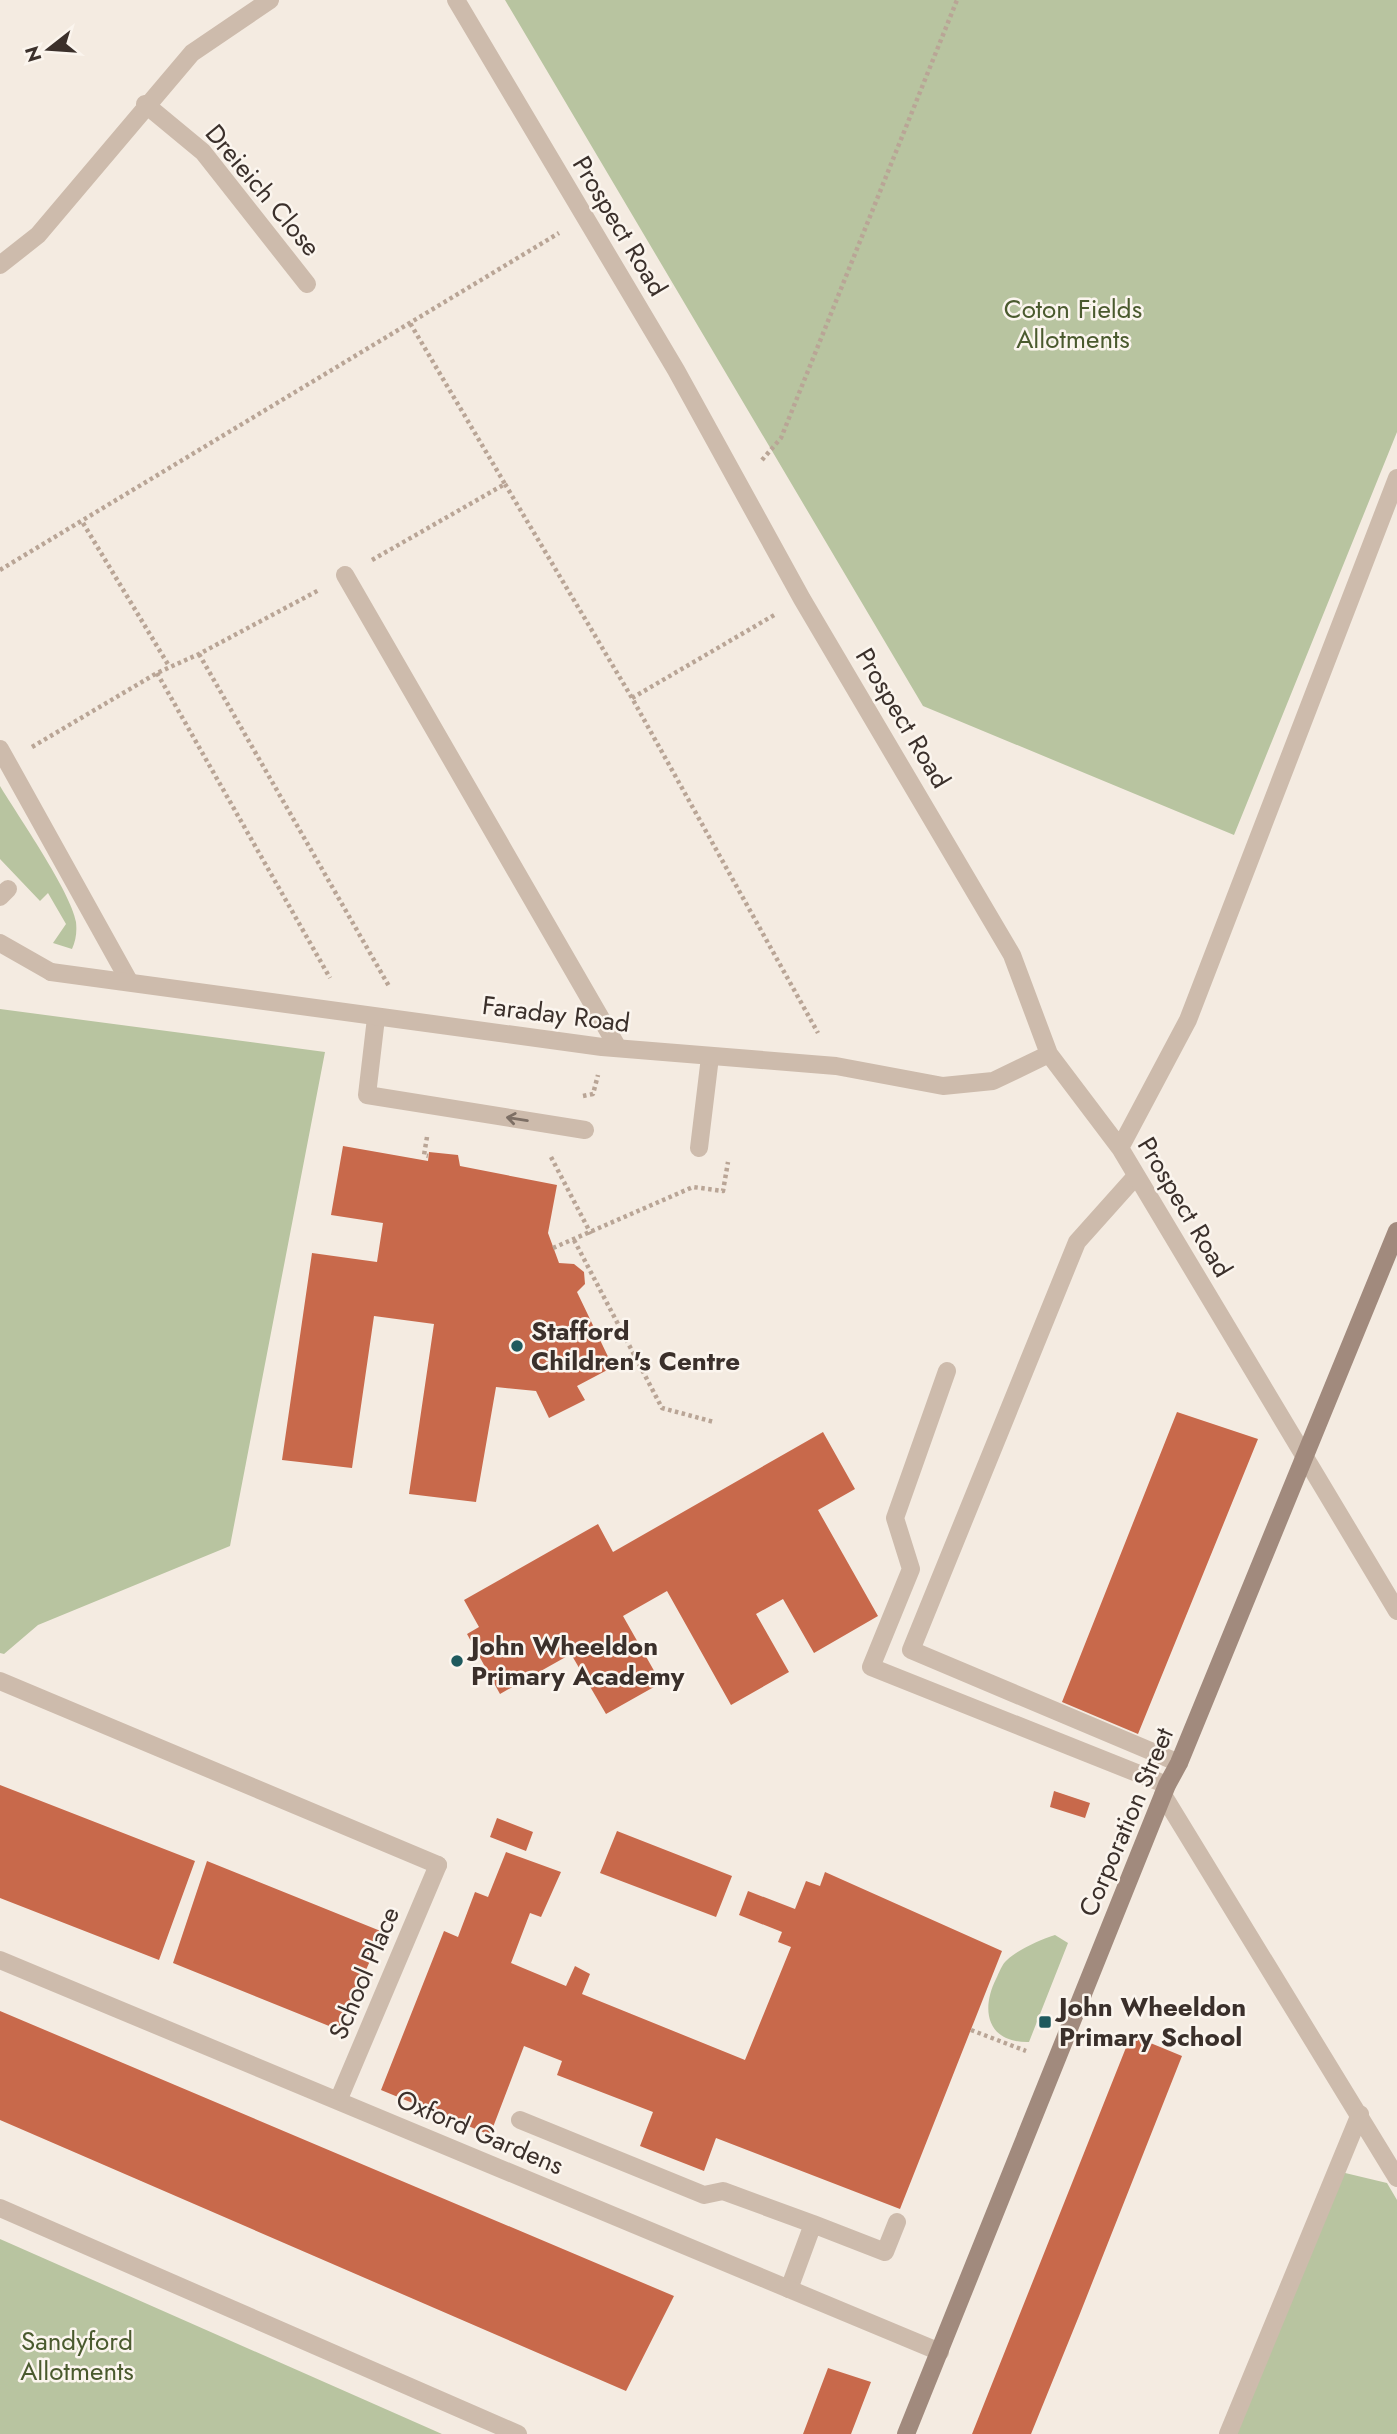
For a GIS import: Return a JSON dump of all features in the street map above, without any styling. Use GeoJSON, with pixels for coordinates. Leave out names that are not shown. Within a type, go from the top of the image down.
{"type":"FeatureCollection","features":[{"type":"Feature","properties":{"kind":"street"},"geometry":{"type":"LineString","coordinates":[[0,265],[38,236],[145,104],[192,53],[270,0]]}},
{"type":"Feature","properties":{"kind":"street","name":"Prospect Road"},"geometry":{"type":"LineString","coordinates":[[456,0],[676,370],[802,599],[1012,955],[1049,1054],[1120,1148],[1397,1611]]}},
{"type":"Feature","properties":{"kind":"street","name":"Dreieich Close"},"geometry":{"type":"LineString","coordinates":[[145,104],[203,152],[307,284]]}},
{"type":"Feature","properties":{"kind":"street"},"geometry":{"type":"LineString","coordinates":[[1120,1148],[1188,1020],[1397,478]]}},
{"type":"Feature","properties":{"kind":"street"},"geometry":{"type":"LineString","coordinates":[[345,575],[618,1048]]}},
{"type":"Feature","properties":{"kind":"street"},"geometry":{"type":"LineString","coordinates":[[3,755],[129,981]]}},
{"type":"Feature","properties":{"kind":"street","name":"Faraday Road"},"geometry":{"type":"LineString","coordinates":[[0,943],[51,972],[129,981],[351,1015],[618,1048],[836,1066],[943,1086],[993,1081],[1049,1054]]}},
{"type":"Feature","properties":{"kind":"street"},"geometry":{"type":"LineString","coordinates":[[376,1018],[367,1095],[585,1130]]}},
{"type":"Feature","properties":{"kind":"street"},"geometry":{"type":"LineString","coordinates":[[699,1148],[709,1057]]}},
{"type":"Feature","properties":{"kind":"street"},"geometry":{"type":"LineString","coordinates":[[1136,1176],[1077,1241],[911,1650],[1179,1763]]}},
{"type":"Feature","properties":{"kind":"street","name":"Corporation Street"},"geometry":{"type":"LineString","coordinates":[[906,2434],[1165,1790],[1179,1763],[1305,1460],[1397,1231]]}},
{"type":"Feature","properties":{"kind":"street"},"geometry":{"type":"LineString","coordinates":[[947,1371],[895,1518],[911,1569],[871,1667],[1165,1790],[1397,2178]]}},
{"type":"Feature","properties":{"kind":"street","name":"School Place"},"geometry":{"type":"LineString","coordinates":[[0,1681],[438,1865],[338,2101]]}},
{"type":"Feature","properties":{"kind":"street","name":"Oxford Gardens"},"geometry":{"type":"LineString","coordinates":[[0,1959],[940,2352]]}},
{"type":"Feature","properties":{"kind":"street"},"geometry":{"type":"LineString","coordinates":[[1228,2434],[1360,2114]]}},
{"type":"Feature","properties":{"kind":"street"},"geometry":{"type":"LineString","coordinates":[[520,2120],[704,2195],[723,2191],[885,2252],[897,2222]]}},
{"type":"Feature","properties":{"kind":"street"},"geometry":{"type":"LineString","coordinates":[[0,2208],[517,2434]]}},
{"type":"Feature","properties":{"kind":"street"},"geometry":{"type":"LineString","coordinates":[[789,2289],[813,2224]]}},
{"type":"Feature","properties":{"kind":"path"},"geometry":{"type":"LineString","coordinates":[[739,488],[781,438],[957,0]]}},
{"type":"Feature","properties":{"kind":"path"},"geometry":{"type":"LineString","coordinates":[[0,570],[83,523],[584,218]]}},
{"type":"Feature","properties":{"kind":"path"},"geometry":{"type":"LineString","coordinates":[[410,323],[632,698],[836,1066]]}},
{"type":"Feature","properties":{"kind":"path"},"geometry":{"type":"LineString","coordinates":[[3,755],[169,666],[199,654],[505,484]]}},
{"type":"Feature","properties":{"kind":"path"},"geometry":{"type":"LineString","coordinates":[[83,523],[169,666]]}},
{"type":"Feature","properties":{"kind":"path"},"geometry":{"type":"LineString","coordinates":[[632,698],[802,599]]}},
{"type":"Feature","properties":{"kind":"path"},"geometry":{"type":"LineString","coordinates":[[199,654],[410,1022]]}},
{"type":"Feature","properties":{"kind":"path"},"geometry":{"type":"LineString","coordinates":[[157,673],[351,1015]]}},
{"type":"Feature","properties":{"kind":"path"},"geometry":{"type":"LineString","coordinates":[[554,1248],[693,1187],[723,1191],[729,1154]]}},
{"type":"Feature","properties":{"kind":"path"},"geometry":{"type":"LineString","coordinates":[[574,1240],[662,1408],[714,1422]]}},
{"type":"Feature","properties":{"kind":"path"},"geometry":{"type":"LineString","coordinates":[[971,2031],[1056,2062]]}},
{"type":"Feature","properties":{"kind":"green space","name":"Coton Fields Allotments"},"geometry":{"type":"Polygon","coordinates":[[[505,0],[1397,0],[1397,432],[1234,835],[923,706],[505,0]]]}},
{"type":"Feature","properties":{"kind":"green space"},"geometry":{"type":"Polygon","coordinates":[[[0,786],[65,892],[76,922],[72,949],[53,943],[66,924],[48,893],[40,901],[0,859],[0,786]]]}},
{"type":"Feature","properties":{"kind":"green space"},"geometry":{"type":"Polygon","coordinates":[[[0,1009],[325,1052],[230,1546],[38,1625],[4,1654],[0,1653],[0,1009]]]}},
{"type":"Feature","properties":{"kind":"green space"},"geometry":{"type":"Polygon","coordinates":[[[1055,1935],[1068,1943],[1029,2042],[1004,2037],[991,2023],[989,2013],[991,1991],[1001,1969],[1017,1952],[1055,1935]]]}},
{"type":"Feature","properties":{"kind":"green space"},"geometry":{"type":"Polygon","coordinates":[[[1341,2172],[1387,2183],[1397,2200],[1397,2434],[1235,2434],[1341,2172]]]}},
{"type":"Feature","properties":{"kind":"green space","name":"Sandyford Allotments"},"geometry":{"type":"Polygon","coordinates":[[[0,2239],[442,2434],[0,2434],[0,2239]]]}},
{"type":"Feature","properties":{"kind":"building","name":"Stafford Children's Centre"},"geometry":{"type":"Polygon","coordinates":[[[343,1146],[428,1161],[429,1152],[458,1155],[460,1166],[557,1185],[548,1233],[559,1263],[574,1264],[584,1272],[585,1284],[577,1292],[613,1367],[577,1386],[585,1400],[549,1418],[536,1391],[496,1387],[476,1502],[409,1494],[434,1324],[374,1316],[352,1468],[282,1460],[312,1253],[377,1262],[383,1223],[331,1215],[343,1146]]]}},
{"type":"Feature","properties":{"kind":"building"},"geometry":{"type":"Polygon","coordinates":[[[1177,1412],[1258,1439],[1138,1734],[1062,1702],[1177,1412]]]}},
{"type":"Feature","properties":{"kind":"building"},"geometry":{"type":"Polygon","coordinates":[[[823,1432],[855,1489],[818,1510],[878,1616],[814,1653],[783,1599],[756,1614],[789,1672],[731,1705],[667,1591],[623,1616],[661,1683],[606,1714],[571,1654],[500,1694],[467,1634],[479,1627],[464,1600],[598,1524],[613,1552],[823,1432]]]}},
{"type":"Feature","properties":{"kind":"building"},"geometry":{"type":"Polygon","coordinates":[[[0,1785],[195,1861],[159,1960],[0,1898],[0,1785]]]}},
{"type":"Feature","properties":{"kind":"building"},"geometry":{"type":"Polygon","coordinates":[[[1054,1791],[1090,1803],[1085,1818],[1050,1807],[1054,1791]]]}},
{"type":"Feature","properties":{"kind":"building"},"geometry":{"type":"Polygon","coordinates":[[[497,1818],[533,1832],[526,1851],[490,1837],[497,1818]]]}},
{"type":"Feature","properties":{"kind":"building"},"geometry":{"type":"Polygon","coordinates":[[[617,1831],[732,1876],[716,1917],[600,1873],[617,1831]]]}},
{"type":"Feature","properties":{"kind":"building"},"geometry":{"type":"Polygon","coordinates":[[[506,1852],[561,1872],[541,1917],[530,1913],[511,1963],[566,1986],[575,1966],[590,1974],[582,1994],[745,2060],[791,1947],[778,1942],[782,1932],[739,1915],[748,1891],[795,1909],[806,1881],[820,1886],[825,1872],[1002,1951],[900,2209],[716,2138],[704,2171],[640,2146],[653,2112],[557,2075],[562,2061],[524,2046],[490,2135],[381,2090],[444,1931],[458,1937],[475,1892],[488,1897],[506,1852]]]}},
{"type":"Feature","properties":{"kind":"building"},"geometry":{"type":"Polygon","coordinates":[[[207,1861],[383,1932],[339,2030],[173,1963],[207,1861]]]}},
{"type":"Feature","properties":{"kind":"building"},"geometry":{"type":"Polygon","coordinates":[[[0,2011],[674,2296],[626,2391],[0,2120],[0,2011]]]}},
{"type":"Feature","properties":{"kind":"building"},"geometry":{"type":"Polygon","coordinates":[[[1131,2035],[1182,2056],[1079,2316],[1031,2434],[972,2434],[1131,2035]]]}},
{"type":"Feature","properties":{"kind":"building"},"geometry":{"type":"Polygon","coordinates":[[[828,2368],[871,2382],[851,2434],[803,2434],[828,2368]]]}},
{"type":"Feature","properties":{"kind":"place","name":"Stafford Children's Centre"},"geometry":{"type":"Point","coordinates":[517,1346]}},
{"type":"Feature","properties":{"kind":"place","name":"John Wheeldon Primary Academy"},"geometry":{"type":"Point","coordinates":[457,1661]}},
{"type":"Feature","properties":{"kind":"place","name":"John Wheeldon Primary School"},"geometry":{"type":"Point","coordinates":[1045,2022]}}]}
